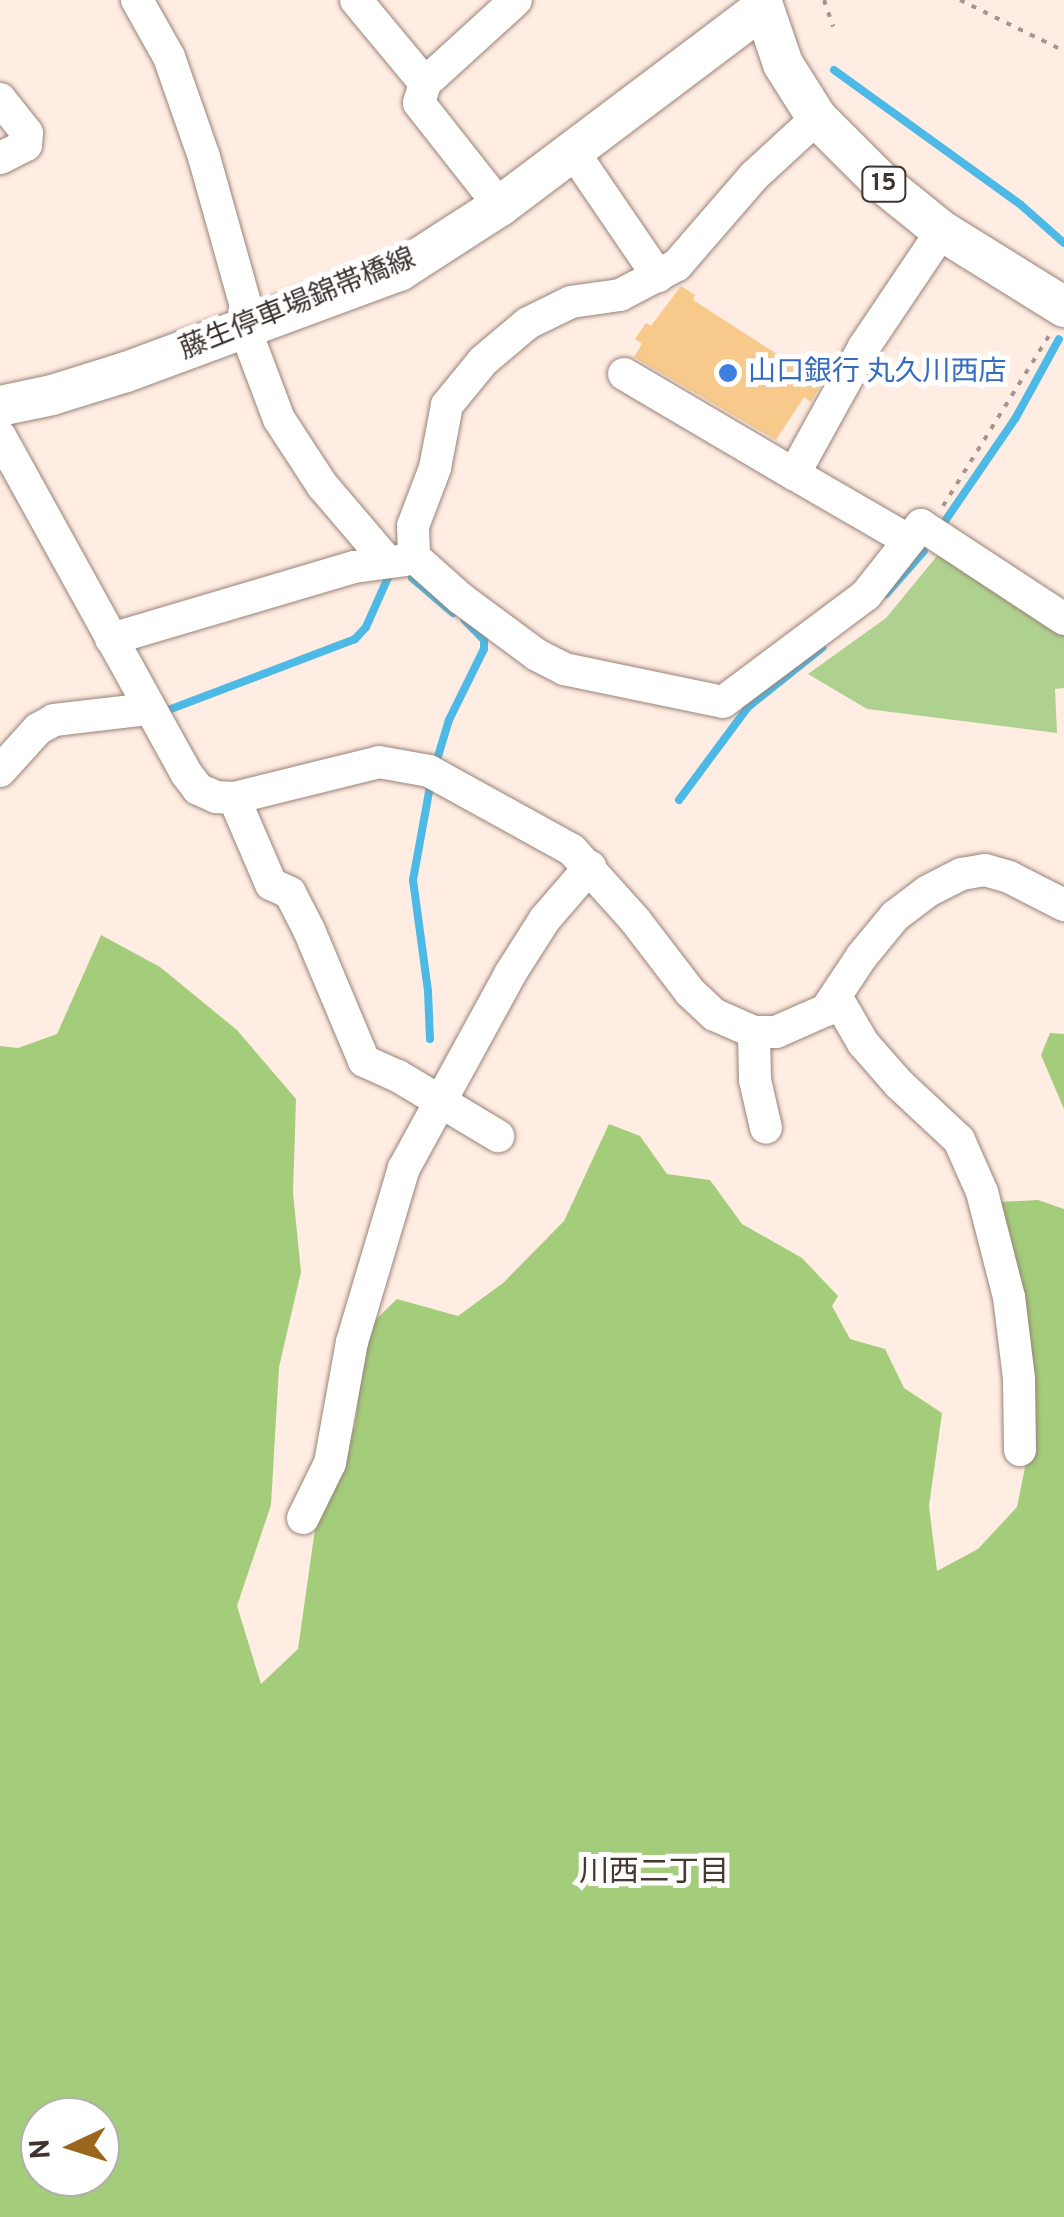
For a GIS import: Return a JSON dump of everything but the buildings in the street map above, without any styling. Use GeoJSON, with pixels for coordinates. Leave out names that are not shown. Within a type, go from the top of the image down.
{"type":"FeatureCollection","features":[{"type":"Feature","properties":{"kind":"main road","name":"藤生停車場錦帯橋線"},"geometry":{"type":"LineString","coordinates":[[0,406],[52,395],[399,271],[500,206],[767,2]]}},
{"type":"Feature","properties":{"kind":"main road","name":"15"},"geometry":{"type":"LineString","coordinates":[[767,2],[783,64],[817,118],[880,181],[1059,316]]}},
{"type":"Feature","properties":{"kind":"street"},"geometry":{"type":"LineString","coordinates":[[136,0],[169,57],[204,157],[245,302],[245,329],[279,419],[322,484],[400,559],[491,621],[564,669],[674,688],[723,702],[866,595],[920,534]]}},
{"type":"Feature","properties":{"kind":"street"},"geometry":{"type":"LineString","coordinates":[[356,0],[425,83]]}},
{"type":"Feature","properties":{"kind":"street"},"geometry":{"type":"LineString","coordinates":[[500,206],[419,103],[425,83],[516,0]]}},
{"type":"Feature","properties":{"kind":"street"},"geometry":{"type":"LineString","coordinates":[[0,99],[27,132],[26,145],[0,158]]}},
{"type":"Feature","properties":{"kind":"street"},"geometry":{"type":"LineString","coordinates":[[400,559],[435,468],[448,405],[483,361],[528,323],[571,302],[620,295],[688,256],[754,176],[817,118]]}},
{"type":"Feature","properties":{"kind":"street"},"geometry":{"type":"LineString","coordinates":[[572,150],[658,276]]}},
{"type":"Feature","properties":{"kind":"street"},"geometry":{"type":"LineString","coordinates":[[794,474],[864,346],[942,230]]}},
{"type":"Feature","properties":{"kind":"street"},"geometry":{"type":"LineString","coordinates":[[624,374],[794,474],[920,534],[1064,619]]}},
{"type":"Feature","properties":{"kind":"street"},"geometry":{"type":"LineString","coordinates":[[0,436],[149,708],[198,789],[216,797],[234,798],[379,762],[434,774],[572,850],[690,992],[715,1015],[754,1032],[776,1032],[826,1010],[895,916],[962,874],[986,870],[1064,906]]}},
{"type":"Feature","properties":{"kind":"street"},"geometry":{"type":"LineString","coordinates":[[112,639],[400,559]]}},
{"type":"Feature","properties":{"kind":"street"},"geometry":{"type":"LineString","coordinates":[[0,771],[38,730],[54,720],[149,708]]}},
{"type":"Feature","properties":{"kind":"street"},"geometry":{"type":"LineString","coordinates":[[234,798],[271,884],[290,893],[364,1060],[498,1136]]}},
{"type":"Feature","properties":{"kind":"street"},"geometry":{"type":"LineString","coordinates":[[303,1518],[330,1462],[352,1342],[425,1092],[545,919],[590,867]]}},
{"type":"Feature","properties":{"kind":"street"},"geometry":{"type":"LineString","coordinates":[[837,998],[863,1043],[899,1084],[959,1140],[982,1192],[1008,1297],[1020,1379],[1020,1450]]}},
{"type":"Feature","properties":{"kind":"street"},"geometry":{"type":"LineString","coordinates":[[754,1032],[755,1080],[766,1128]]}},
{"type":"Feature","properties":{"kind":"path"},"geometry":{"type":"LineString","coordinates":[[824,0],[833,26]]}},
{"type":"Feature","properties":{"kind":"path"},"geometry":{"type":"LineString","coordinates":[[960,0],[1064,51]]}},
{"type":"Feature","properties":{"kind":"path"},"geometry":{"type":"LineString","coordinates":[[920,534],[1059,316]]}},
{"type":"Feature","properties":{"kind":"green space"},"geometry":{"type":"Polygon","coordinates":[[[946,545],[1064,628],[1064,688],[1055,689],[1057,733],[867,709],[808,674],[886,618],[946,545]]]}},
{"type":"Feature","properties":{"kind":"green space"},"geometry":{"type":"Polygon","coordinates":[[[101,935],[160,967],[237,1030],[296,1099],[293,1193],[301,1272],[279,1367],[271,1505],[237,1606],[261,1684],[298,1649],[315,1529],[355,1425],[367,1328],[397,1299],[458,1316],[503,1283],[564,1221],[609,1124],[640,1136],[667,1174],[710,1180],[742,1224],[802,1258],[838,1296],[832,1306],[850,1339],[885,1349],[904,1388],[942,1413],[929,1506],[937,1571],[978,1549],[1017,1507],[1035,1418],[999,1202],[1038,1200],[1064,1209],[1064,2217],[0,2217],[0,1046],[18,1048],[57,1034],[101,935]]]}},
{"type":"Feature","properties":{"kind":"green space"},"geometry":{"type":"Polygon","coordinates":[[[1050,1033],[1064,1034],[1064,1109],[1041,1055],[1050,1033]]]}},
{"type":"Feature","properties":{"kind":"waterway"},"geometry":{"type":"LineString","coordinates":[[834,70],[1021,205],[1064,243]]}},
{"type":"Feature","properties":{"kind":"waterway"},"geometry":{"type":"LineString","coordinates":[[943,524],[1015,419],[1059,339]]}},
{"type":"Feature","properties":{"kind":"waterway"},"geometry":{"type":"LineString","coordinates":[[886,594],[924,551]]}},
{"type":"Feature","properties":{"kind":"waterway"},"geometry":{"type":"LineString","coordinates":[[163,712],[355,639],[366,627],[390,573]]}},
{"type":"Feature","properties":{"kind":"waterway"},"geometry":{"type":"LineString","coordinates":[[412,578],[453,613]]}},
{"type":"Feature","properties":{"kind":"waterway"},"geometry":{"type":"LineString","coordinates":[[436,763],[449,720],[484,649],[484,640],[465,620]]}},
{"type":"Feature","properties":{"kind":"waterway"},"geometry":{"type":"LineString","coordinates":[[679,800],[748,707],[822,648]]}},
{"type":"Feature","properties":{"kind":"waterway"},"geometry":{"type":"LineString","coordinates":[[430,1039],[428,991],[413,880],[431,781]]}},
{"type":"Feature","properties":{"kind":"place","name":"山口銀行 丸久川西店"},"geometry":{"type":"Point","coordinates":[728,373]}},
{"type":"Feature","properties":{"kind":"district","name":"川西二丁目"},"geometry":{"type":"Point","coordinates":[654,1874]}}]}
